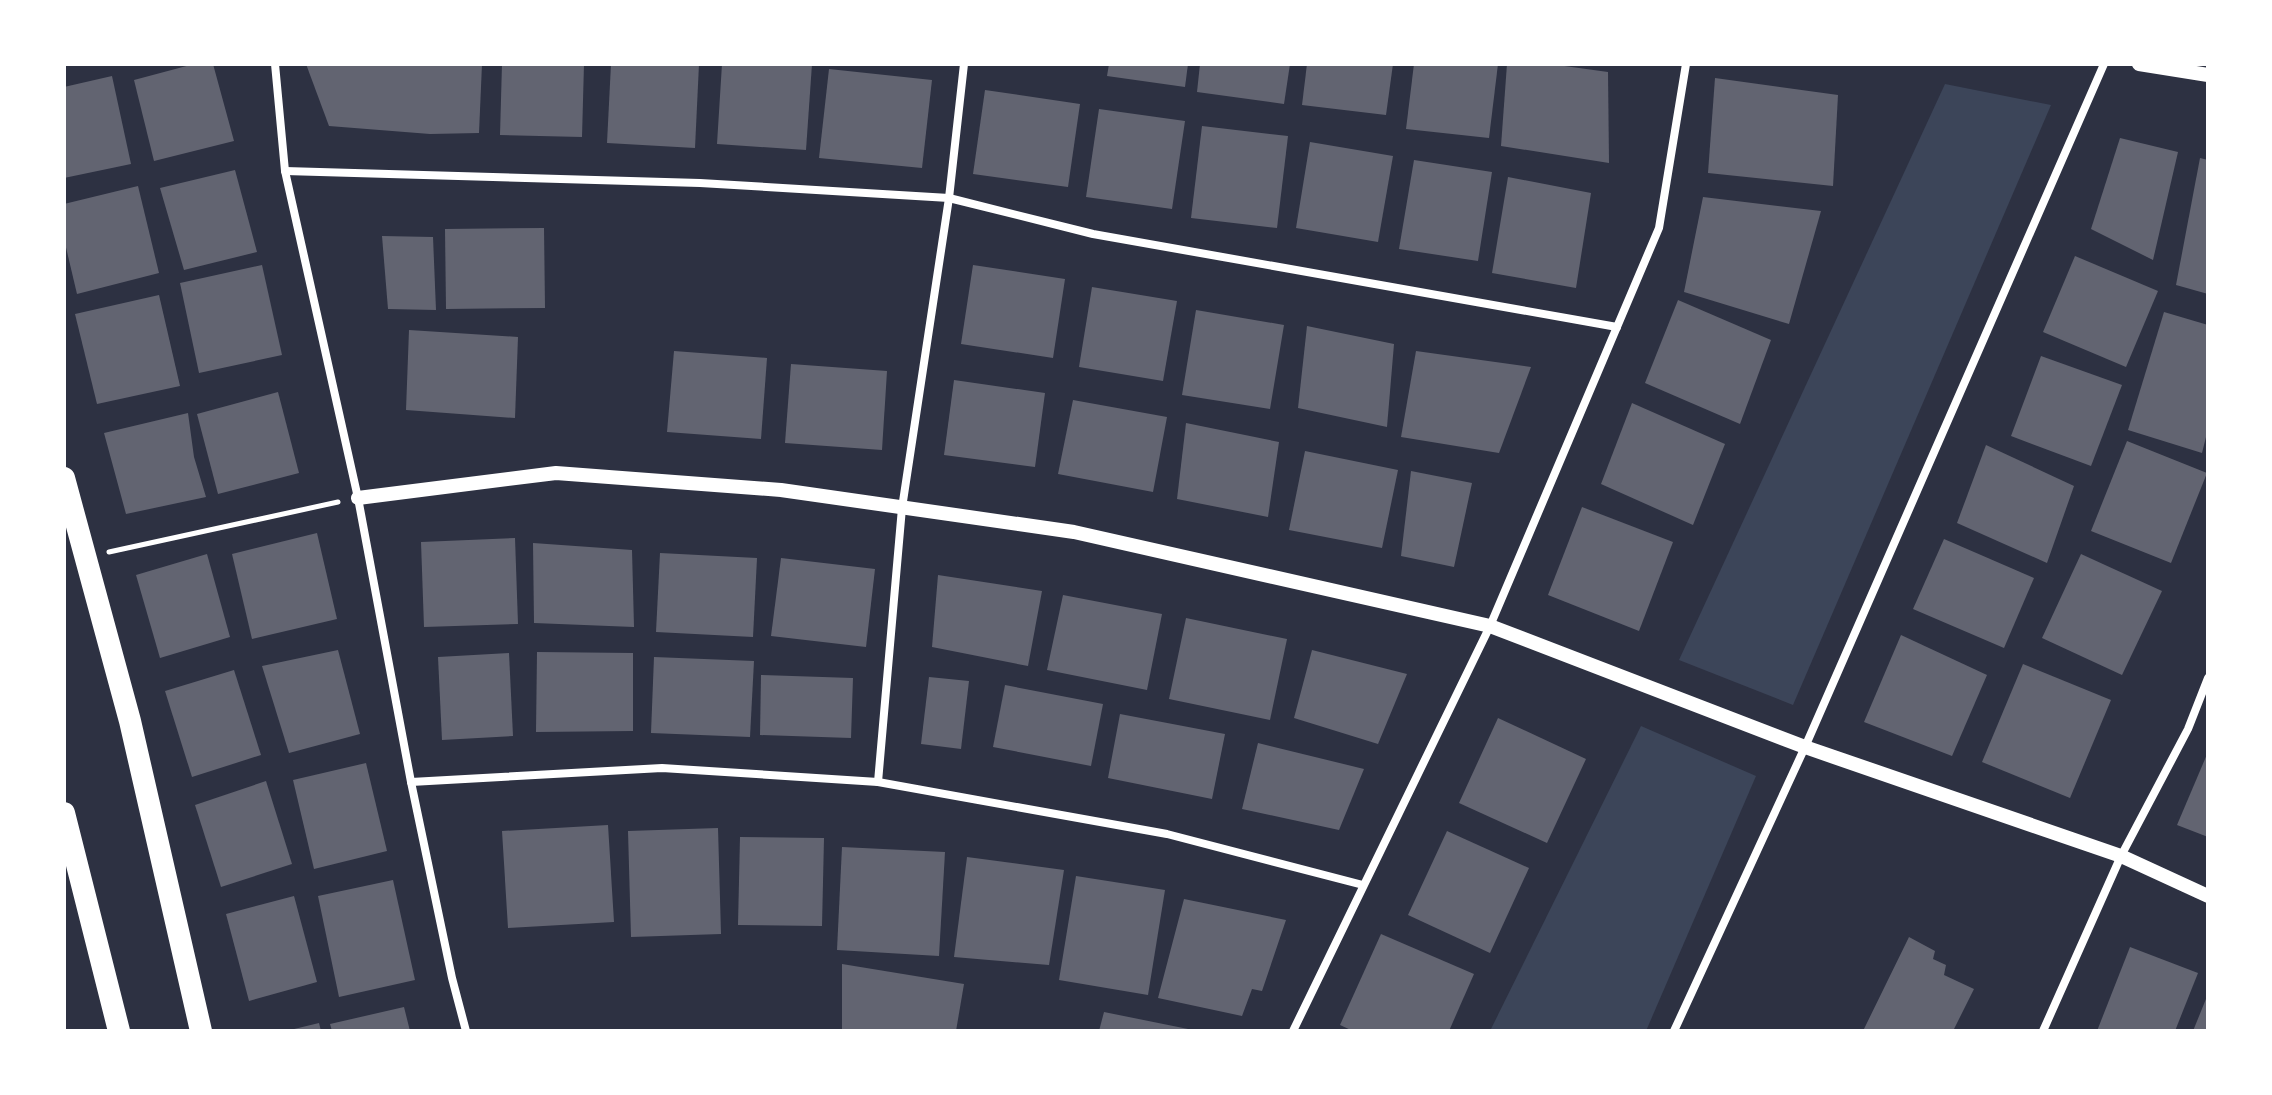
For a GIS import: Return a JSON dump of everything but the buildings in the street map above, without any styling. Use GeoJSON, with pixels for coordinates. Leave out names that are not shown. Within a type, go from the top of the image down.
{"type":"FeatureCollection","features":[{"type":"Feature","properties":{"kind":"highway"},"geometry":{"type":"LineString","coordinates":[[64,478],[130,721],[201,1031]]}},
{"type":"Feature","properties":{"kind":"highway"},"geometry":{"type":"LineString","coordinates":[[64,813],[119,1031]]}},
{"type":"Feature","properties":{"kind":"street"},"geometry":{"type":"LineString","coordinates":[[275,64],[285,171],[358,498],[411,782],[466,1031]]}},
{"type":"Feature","properties":{"kind":"street"},"geometry":{"type":"LineString","coordinates":[[878,782],[902,508],[949,198],[964,64]]}},
{"type":"Feature","properties":{"kind":"street"},"geometry":{"type":"LineString","coordinates":[[1293,1031],[1490,626],[1659,228],[1686,64]]}},
{"type":"Feature","properties":{"kind":"street"},"geometry":{"type":"LineString","coordinates":[[1674,1031],[1805,747],[2104,64]]}},
{"type":"Feature","properties":{"kind":"street"},"geometry":{"type":"LineString","coordinates":[[2139,64],[2208,75]]}},
{"type":"Feature","properties":{"kind":"street"},"geometry":{"type":"LineString","coordinates":[[285,171],[700,183],[949,198],[1093,234],[1617,327]]}},
{"type":"Feature","properties":{"kind":"street"},"geometry":{"type":"LineString","coordinates":[[358,498],[556,473],[781,490],[1074,532],[1490,626],[1805,747],[2121,856],[2208,896]]}},
{"type":"Feature","properties":{"kind":"street"},"geometry":{"type":"LineString","coordinates":[[2043,1031],[2121,856],[2188,729],[2208,678]]}},
{"type":"Feature","properties":{"kind":"street"},"geometry":{"type":"LineString","coordinates":[[411,782],[662,768],[878,782],[1167,834],[1363,885]]}},
{"type":"Feature","properties":{"kind":"path"},"geometry":{"type":"LineString","coordinates":[[85,557],[358,498]]}},
{"type":"Feature","properties":{"kind":"shaded area"},"geometry":{"type":"Polygon","coordinates":[[[1945,84],[2051,105],[1793,705],[1679,660],[1945,84]]]}},
{"type":"Feature","properties":{"kind":"shaded area"},"geometry":{"type":"Polygon","coordinates":[[[1641,726],[1756,776],[1646,1031],[1490,1031],[1641,726]]]}}]}
